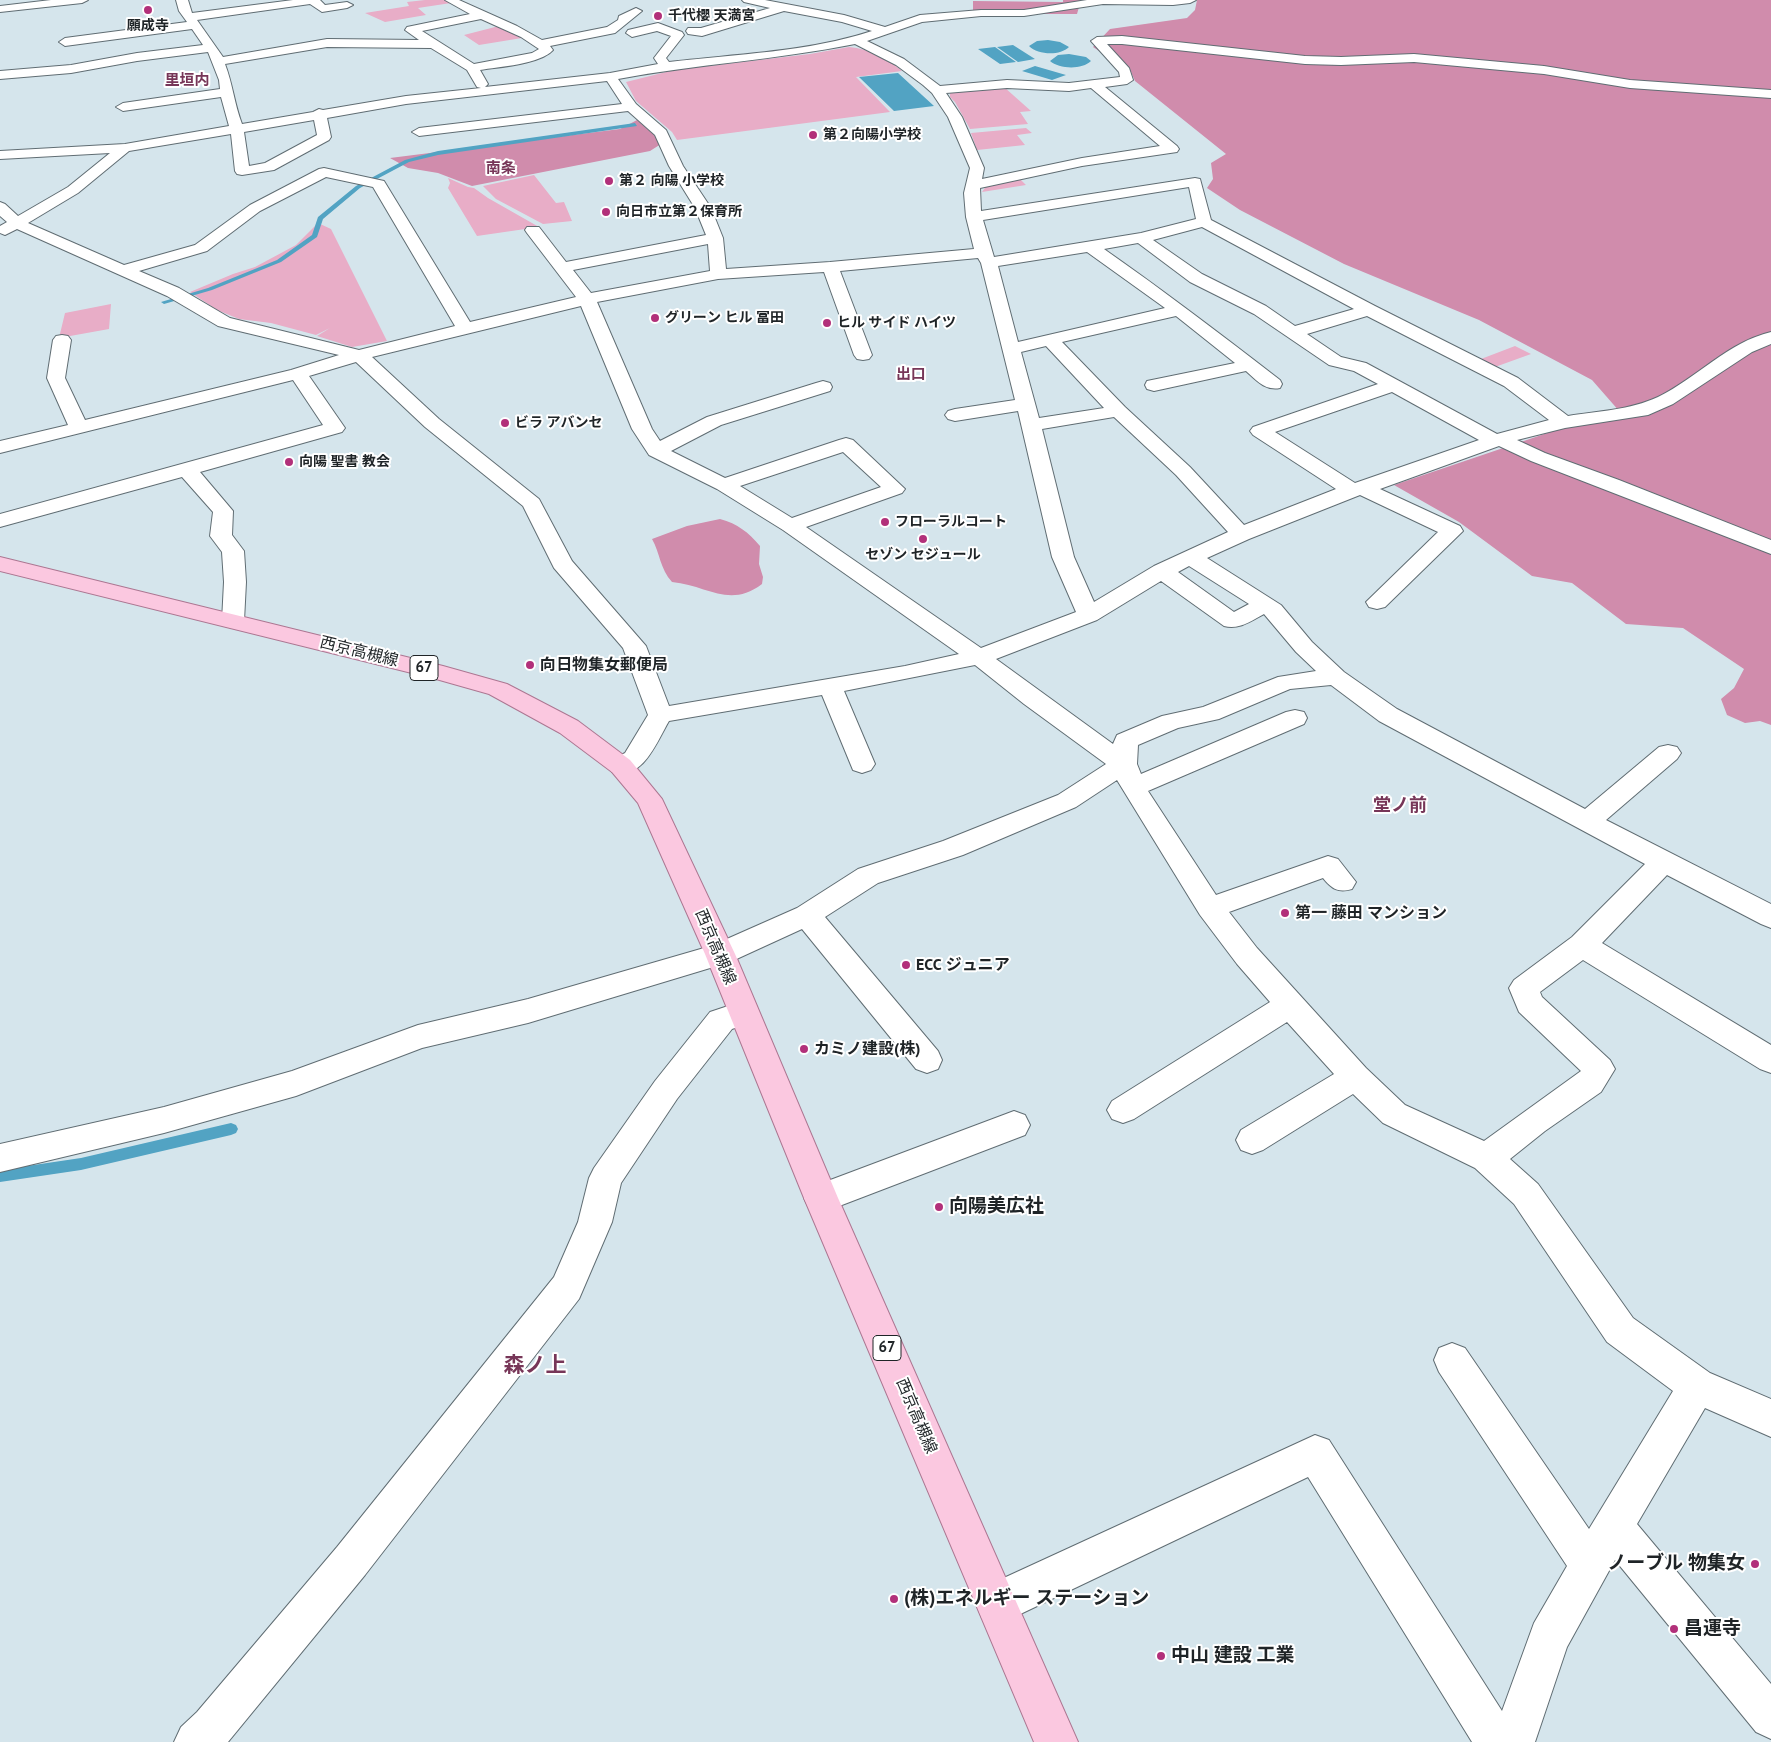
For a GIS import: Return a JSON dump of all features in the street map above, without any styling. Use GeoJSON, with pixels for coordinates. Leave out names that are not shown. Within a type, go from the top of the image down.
{"type":"FeatureCollection","features":[{"type":"Feature","properties":{"kind":"main road","name":"西京高槻線"},"geometry":{"type":"LineString","coordinates":[[0,564],[443,672],[498,689],[569,726],[621,766],[649,799],[720,954],[821,1198],[1056,1742]]}},
{"type":"Feature","properties":{"kind":"street"},"geometry":{"type":"LineString","coordinates":[[0,9],[41,2],[82,0]]}},
{"type":"Feature","properties":{"kind":"street"},"geometry":{"type":"LineString","coordinates":[[182,0],[192,21],[211,48],[218,62],[228,92],[229,107],[237,130],[242,171],[269,168],[324,137],[318,113]]}},
{"type":"Feature","properties":{"kind":"street"},"geometry":{"type":"LineString","coordinates":[[65,42],[313,0],[322,10],[347,6]]}},
{"type":"Feature","properties":{"kind":"street"},"geometry":{"type":"LineString","coordinates":[[451,0],[480,16],[496,21],[540,44],[547,50],[536,56],[472,68]]}},
{"type":"Feature","properties":{"kind":"street"},"geometry":{"type":"LineString","coordinates":[[748,0],[770,2],[886,31]]}},
{"type":"Feature","properties":{"kind":"street"},"geometry":{"type":"LineString","coordinates":[[0,156],[125,148],[237,130],[318,113],[406,100],[617,76],[666,66],[802,51],[857,40],[920,19],[972,14],[1024,13],[1103,1],[1173,2],[1190,0]]}},
{"type":"Feature","properties":{"kind":"street"},"geometry":{"type":"LineString","coordinates":[[826,46],[814,31],[844,19],[852,6]]}},
{"type":"Feature","properties":{"kind":"street"},"geometry":{"type":"LineString","coordinates":[[692,31],[702,32],[784,7]]}},
{"type":"Feature","properties":{"kind":"street"},"geometry":{"type":"LineString","coordinates":[[540,44],[611,30],[624,21],[623,18],[636,11]]}},
{"type":"Feature","properties":{"kind":"street"},"geometry":{"type":"LineString","coordinates":[[480,16],[411,30],[472,68],[487,91]]}},
{"type":"Feature","properties":{"kind":"street"},"geometry":{"type":"LineString","coordinates":[[632,33],[658,27],[678,35],[660,58],[666,66]]}},
{"type":"Feature","properties":{"kind":"street"},"geometry":{"type":"LineString","coordinates":[[857,40],[900,62],[937,90],[955,117],[977,168],[971,193],[974,217],[1026,404],[1063,557],[1089,615]]}},
{"type":"Feature","properties":{"kind":"street"},"geometry":{"type":"LineString","coordinates":[[937,90],[1007,84],[1069,87],[1094,86],[1127,80],[1125,72],[1097,41],[1122,40],[1305,60],[1341,61],[1414,58],[1544,70],[1630,84],[1771,94]]}},
{"type":"Feature","properties":{"kind":"street"},"geometry":{"type":"LineString","coordinates":[[218,62],[327,43],[433,44]]}},
{"type":"Feature","properties":{"kind":"street"},"geometry":{"type":"LineString","coordinates":[[0,75],[71,69],[137,56],[211,48]]}},
{"type":"Feature","properties":{"kind":"street"},"geometry":{"type":"LineString","coordinates":[[598,64],[617,76],[631,107],[661,133],[676,166],[703,208],[715,238],[718,274]]}},
{"type":"Feature","properties":{"kind":"street"},"geometry":{"type":"LineString","coordinates":[[973,185],[1082,162],[1172,149],[1094,86]]}},
{"type":"Feature","properties":{"kind":"street"},"geometry":{"type":"LineString","coordinates":[[123,106],[228,92]]}},
{"type":"Feature","properties":{"kind":"street"},"geometry":{"type":"LineString","coordinates":[[406,100],[421,137],[631,107]]}},
{"type":"Feature","properties":{"kind":"street"},"geometry":{"type":"LineString","coordinates":[[0,234],[73,190],[125,148]]}},
{"type":"Feature","properties":{"kind":"street"},"geometry":{"type":"LineString","coordinates":[[122,271],[201,248],[255,208],[324,172],[379,184],[466,330]]}},
{"type":"Feature","properties":{"kind":"street"},"geometry":{"type":"LineString","coordinates":[[974,217],[1195,182],[1204,222]]}},
{"type":"Feature","properties":{"kind":"street"},"geometry":{"type":"LineString","coordinates":[[0,207],[16,223],[122,271],[174,292],[224,322],[358,356],[432,423],[532,504],[562,563],[634,646],[660,715]]}},
{"type":"Feature","properties":{"kind":"street"},"geometry":{"type":"LineString","coordinates":[[0,447],[79,428],[171,396],[296,374],[358,356],[587,299],[718,274],[986,258],[1141,238],[1204,222],[1369,310],[1511,382],[1564,422]]}},
{"type":"Feature","properties":{"kind":"street"},"geometry":{"type":"LineString","coordinates":[[533,230],[587,299],[642,429],[656,451],[724,485],[790,526],[979,657],[1128,775],[1210,908],[1247,956],[1355,1078],[1394,1114],[1487,1158],[1526,1194],[1620,1330],[1697,1386],[1771,1418]]}},
{"type":"Feature","properties":{"kind":"street"},"geometry":{"type":"LineString","coordinates":[[563,267],[715,238]]}},
{"type":"Feature","properties":{"kind":"street"},"geometry":{"type":"LineString","coordinates":[[1141,238],[1196,278],[1260,310],[1336,361],[1360,366],[1498,440],[1771,548]]}},
{"type":"Feature","properties":{"kind":"street"},"geometry":{"type":"LineString","coordinates":[[1090,246],[1178,310],[1272,384]]}},
{"type":"Feature","properties":{"kind":"street"},"geometry":{"type":"LineString","coordinates":[[830,267],[863,355]]}},
{"type":"Feature","properties":{"kind":"street"},"geometry":{"type":"LineString","coordinates":[[1011,349],[1178,310]]}},
{"type":"Feature","properties":{"kind":"street"},"geometry":{"type":"LineString","coordinates":[[1294,332],[1369,310]]}},
{"type":"Feature","properties":{"kind":"street"},"geometry":{"type":"LineString","coordinates":[[621,766],[634,759],[660,715],[830,686],[979,657],[1089,615],[1162,571],[1241,534],[1357,489],[1498,440],[1564,422],[1641,412],[1666,400],[1746,348],[1771,337]]}},
{"type":"Feature","properties":{"kind":"street"},"geometry":{"type":"LineString","coordinates":[[62,340],[56,378],[79,428]]}},
{"type":"Feature","properties":{"kind":"street"},"geometry":{"type":"LineString","coordinates":[[1050,340],[1118,411],[1183,472],[1241,534]]}},
{"type":"Feature","properties":{"kind":"street"},"geometry":{"type":"LineString","coordinates":[[1154,385],[1250,365]]}},
{"type":"Feature","properties":{"kind":"street"},"geometry":{"type":"LineString","coordinates":[[0,521],[335,428],[303,380],[296,374]]}},
{"type":"Feature","properties":{"kind":"street"},"geometry":{"type":"LineString","coordinates":[[1376,602],[1452,531],[1357,489],[1260,431],[1393,385]]}},
{"type":"Feature","properties":{"kind":"street"},"geometry":{"type":"LineString","coordinates":[[656,451],[714,421],[823,387]]}},
{"type":"Feature","properties":{"kind":"street"},"geometry":{"type":"LineString","coordinates":[[955,415],[1026,404]]}},
{"type":"Feature","properties":{"kind":"street"},"geometry":{"type":"LineString","coordinates":[[1031,425],[1118,411]]}},
{"type":"Feature","properties":{"kind":"street"},"geometry":{"type":"LineString","coordinates":[[724,485],[846,444],[895,489],[790,526]]}},
{"type":"Feature","properties":{"kind":"street"},"geometry":{"type":"LineString","coordinates":[[187,470],[223,511],[221,536],[233,551],[235,582],[233,621]]}},
{"type":"Feature","properties":{"kind":"street"},"geometry":{"type":"LineString","coordinates":[[1191,558],[1274,610],[1304,647],[1336,677],[1388,714],[1587,822],[1770,916]]}},
{"type":"Feature","properties":{"kind":"street"},"geometry":{"type":"LineString","coordinates":[[1162,571],[1232,621],[1266,605]]}},
{"type":"Feature","properties":{"kind":"street"},"geometry":{"type":"LineString","coordinates":[[1128,775],[1126,741],[1171,722],[1210,713],[1286,682],[1336,677]]}},
{"type":"Feature","properties":{"kind":"street"},"geometry":{"type":"LineString","coordinates":[[830,686],[862,764]]}},
{"type":"Feature","properties":{"kind":"street"},"geometry":{"type":"LineString","coordinates":[[0,1158],[164,1120],[296,1083],[418,1037],[528,1011],[720,954],[807,915],[868,876],[953,848],[1128,775],[1294,718]]}},
{"type":"Feature","properties":{"kind":"street"},"geometry":{"type":"LineString","coordinates":[[1587,822],[1668,754]]}},
{"type":"Feature","properties":{"kind":"street"},"geometry":{"type":"LineString","coordinates":[[1487,1158],[1534,1121],[1590,1082],[1599,1068],[1530,1004],[1524,988],[1582,945],[1665,862]]}},
{"type":"Feature","properties":{"kind":"street"},"geometry":{"type":"LineString","coordinates":[[1210,908],[1328,866],[1342,882]]}},
{"type":"Feature","properties":{"kind":"street"},"geometry":{"type":"LineString","coordinates":[[807,915],[927,1060]]}},
{"type":"Feature","properties":{"kind":"street"},"geometry":{"type":"LineString","coordinates":[[1582,945],[1771,1060]]}},
{"type":"Feature","properties":{"kind":"street"},"geometry":{"type":"LineString","coordinates":[[1123,1110],[1290,1005]]}},
{"type":"Feature","properties":{"kind":"street"},"geometry":{"type":"LineString","coordinates":[[196,1742],[212,1727],[351,1561],[567,1288],[596,1222],[606,1178],[666,1090],[721,1020],[743,1013]]}},
{"type":"Feature","properties":{"kind":"street"},"geometry":{"type":"LineString","coordinates":[[1252,1140],[1355,1078]]}},
{"type":"Feature","properties":{"kind":"street"},"geometry":{"type":"LineString","coordinates":[[821,1198],[1014,1125]]}},
{"type":"Feature","properties":{"kind":"street"},"geometry":{"type":"LineString","coordinates":[[1452,1360],[1590,1565]]}},
{"type":"Feature","properties":{"kind":"street"},"geometry":{"type":"LineString","coordinates":[[1513,1742],[1550,1638],[1590,1565],[1697,1386]]}},
{"type":"Feature","properties":{"kind":"street"},"geometry":{"type":"LineString","coordinates":[[997,1602],[1315,1454],[1497,1742]]}},
{"type":"Feature","properties":{"kind":"street"},"geometry":{"type":"LineString","coordinates":[[1613,1526],[1771,1717]]}},
{"type":"Feature","properties":{"kind":"shaded area"},"geometry":{"type":"Polygon","coordinates":[[[446,0],[451,3],[418,8],[426,15],[385,22],[365,13],[409,6],[407,2],[446,0]]]}},
{"type":"Feature","properties":{"kind":"shaded area"},"geometry":{"type":"Polygon","coordinates":[[[1063,0],[1081,0],[1077,14],[973,14],[973,1],[1063,2],[1063,0]]]}},
{"type":"Feature","properties":{"kind":"shaded area"},"geometry":{"type":"Polygon","coordinates":[[[1197,0],[1771,0],[1771,725],[1760,721],[1745,723],[1727,715],[1721,699],[1734,688],[1744,669],[1683,628],[1626,624],[1572,583],[1532,576],[1459,522],[1394,485],[1571,425],[1620,412],[1592,380],[1479,320],[1344,264],[1240,210],[1207,188],[1213,179],[1211,163],[1226,154],[1135,81],[1131,72],[1093,47],[1110,29],[1187,18],[1195,10],[1197,0]]]}},
{"type":"Feature","properties":{"kind":"shaded area"},"geometry":{"type":"Polygon","coordinates":[[[499,26],[522,38],[479,45],[464,35],[499,26]]]}},
{"type":"Feature","properties":{"kind":"shaded area"},"geometry":{"type":"Polygon","coordinates":[[[849,47],[877,54],[902,71],[856,77],[890,112],[677,140],[672,132],[636,101],[626,82],[674,70],[810,54],[849,47]]]}},
{"type":"Feature","properties":{"kind":"shaded area"},"geometry":{"type":"Polygon","coordinates":[[[1004,87],[1031,111],[1020,112],[1028,124],[970,129],[955,102],[950,97],[950,93],[954,91],[1004,87]]]}},
{"type":"Feature","properties":{"kind":"shaded area"},"geometry":{"type":"Polygon","coordinates":[[[637,120],[661,144],[650,151],[472,186],[438,173],[408,168],[390,158],[620,129],[637,120]]]}},
{"type":"Feature","properties":{"kind":"shaded area"},"geometry":{"type":"Polygon","coordinates":[[[1026,128],[1032,133],[1017,135],[1025,145],[977,150],[971,133],[1026,128]]]}},
{"type":"Feature","properties":{"kind":"shaded area"},"geometry":{"type":"Polygon","coordinates":[[[534,175],[556,203],[564,202],[572,221],[543,224],[496,199],[483,186],[534,175]]]}},
{"type":"Feature","properties":{"kind":"shaded area"},"geometry":{"type":"Polygon","coordinates":[[[448,178],[474,188],[539,227],[477,236],[448,188],[450,183],[448,178]]]}},
{"type":"Feature","properties":{"kind":"shaded area"},"geometry":{"type":"Polygon","coordinates":[[[1019,178],[1026,185],[982,192],[987,185],[1019,178]]]}},
{"type":"Feature","properties":{"kind":"shaded area"},"geometry":{"type":"Polygon","coordinates":[[[318,223],[331,229],[387,341],[352,347],[317,336],[330,328],[316,335],[271,323],[239,319],[217,310],[190,292],[255,267],[296,245],[318,223]]]}},
{"type":"Feature","properties":{"kind":"shaded area"},"geometry":{"type":"Polygon","coordinates":[[[111,304],[109,329],[59,338],[65,313],[111,304]]]}},
{"type":"Feature","properties":{"kind":"shaded area"},"geometry":{"type":"Polygon","coordinates":[[[1515,346],[1531,354],[1495,367],[1481,359],[1515,346]]]}},
{"type":"Feature","properties":{"kind":"shaded area"},"geometry":{"type":"Polygon","coordinates":[[[720,519],[742,529],[760,546],[759,564],[763,577],[762,584],[739,595],[728,595],[672,582],[665,572],[652,539],[687,526],[720,519]]]}},
{"type":"Feature","properties":{"kind":"water"},"geometry":{"type":"Polygon","coordinates":[[[1037,41],[1060,42],[1069,47],[1060,52],[1043,53],[1029,46],[1037,41]]]}},
{"type":"Feature","properties":{"kind":"water"},"geometry":{"type":"Polygon","coordinates":[[[1013,45],[1035,59],[1018,62],[997,47],[1013,45]]]}},
{"type":"Feature","properties":{"kind":"water"},"geometry":{"type":"Polygon","coordinates":[[[995,47],[1016,62],[1000,64],[978,49],[995,47]]]}},
{"type":"Feature","properties":{"kind":"water"},"geometry":{"type":"Polygon","coordinates":[[[1069,54],[1086,57],[1091,61],[1082,66],[1065,67],[1050,61],[1058,55],[1069,54]]]}},
{"type":"Feature","properties":{"kind":"water"},"geometry":{"type":"Polygon","coordinates":[[[1035,66],[1066,75],[1052,80],[1022,71],[1035,66]]]}},
{"type":"Feature","properties":{"kind":"water"},"geometry":{"type":"Polygon","coordinates":[[[898,73],[934,106],[894,111],[859,77],[898,73]]]}},
{"type":"Feature","properties":{"kind":"waterway"},"geometry":{"type":"LineString","coordinates":[[164,302],[210,289],[279,261],[315,236],[320,218],[358,187],[407,161],[438,153],[635,125]]}},
{"type":"Feature","properties":{"kind":"waterway"},"geometry":{"type":"LineString","coordinates":[[0,1176],[81,1164],[231,1129]]}},
{"type":"Feature","properties":{"kind":"place","name":"願成寺"},"geometry":{"type":"Point","coordinates":[148,10]}},
{"type":"Feature","properties":{"kind":"place","name":"千代櫻 天満宮"},"geometry":{"type":"Point","coordinates":[658,16]}},
{"type":"Feature","properties":{"kind":"place","name":"第２向陽小学校"},"geometry":{"type":"Point","coordinates":[813,135]}},
{"type":"Feature","properties":{"kind":"place","name":"第２ 向陽 小学校"},"geometry":{"type":"Point","coordinates":[609,181]}},
{"type":"Feature","properties":{"kind":"place","name":"向日市立第２保育所"},"geometry":{"type":"Point","coordinates":[606,212]}},
{"type":"Feature","properties":{"kind":"place","name":"グリーン ヒル 冨田"},"geometry":{"type":"Point","coordinates":[655,318]}},
{"type":"Feature","properties":{"kind":"place","name":"ヒル サイド ハイツ"},"geometry":{"type":"Point","coordinates":[827,323]}},
{"type":"Feature","properties":{"kind":"place","name":"ビラ アバンセ"},"geometry":{"type":"Point","coordinates":[505,423]}},
{"type":"Feature","properties":{"kind":"place","name":"向陽 聖書 教会"},"geometry":{"type":"Point","coordinates":[289,462]}},
{"type":"Feature","properties":{"kind":"place","name":"フローラルコート"},"geometry":{"type":"Point","coordinates":[885,522]}},
{"type":"Feature","properties":{"kind":"place","name":"セゾン セジュール"},"geometry":{"type":"Point","coordinates":[923,539]}},
{"type":"Feature","properties":{"kind":"place","name":"向日物集女郵便局"},"geometry":{"type":"Point","coordinates":[530,665]}},
{"type":"Feature","properties":{"kind":"place","name":"第一 藤田 マンション"},"geometry":{"type":"Point","coordinates":[1285,913]}},
{"type":"Feature","properties":{"kind":"place","name":"ECC ジュニア"},"geometry":{"type":"Point","coordinates":[906,965]}},
{"type":"Feature","properties":{"kind":"place","name":"カミノ建設(株)"},"geometry":{"type":"Point","coordinates":[804,1049]}},
{"type":"Feature","properties":{"kind":"place","name":"向陽美広社"},"geometry":{"type":"Point","coordinates":[939,1207]}},
{"type":"Feature","properties":{"kind":"place","name":"ノーブル 物集女"},"geometry":{"type":"Point","coordinates":[1755,1564]}},
{"type":"Feature","properties":{"kind":"place","name":"(株)エネルギー ステーション"},"geometry":{"type":"Point","coordinates":[894,1599]}},
{"type":"Feature","properties":{"kind":"place","name":"昌運寺"},"geometry":{"type":"Point","coordinates":[1674,1629]}},
{"type":"Feature","properties":{"kind":"place","name":"中山 建設 工業"},"geometry":{"type":"Point","coordinates":[1161,1656]}},
{"type":"Feature","properties":{"kind":"district","name":"里垣内"},"geometry":{"type":"Point","coordinates":[187,81]}},
{"type":"Feature","properties":{"kind":"district","name":"南条"},"geometry":{"type":"Point","coordinates":[501,169]}},
{"type":"Feature","properties":{"kind":"district","name":"出口"},"geometry":{"type":"Point","coordinates":[911,375]}},
{"type":"Feature","properties":{"kind":"district","name":"堂ノ前"},"geometry":{"type":"Point","coordinates":[1400,806]}},
{"type":"Feature","properties":{"kind":"district","name":"森ノ上"},"geometry":{"type":"Point","coordinates":[535,1366]}}]}
